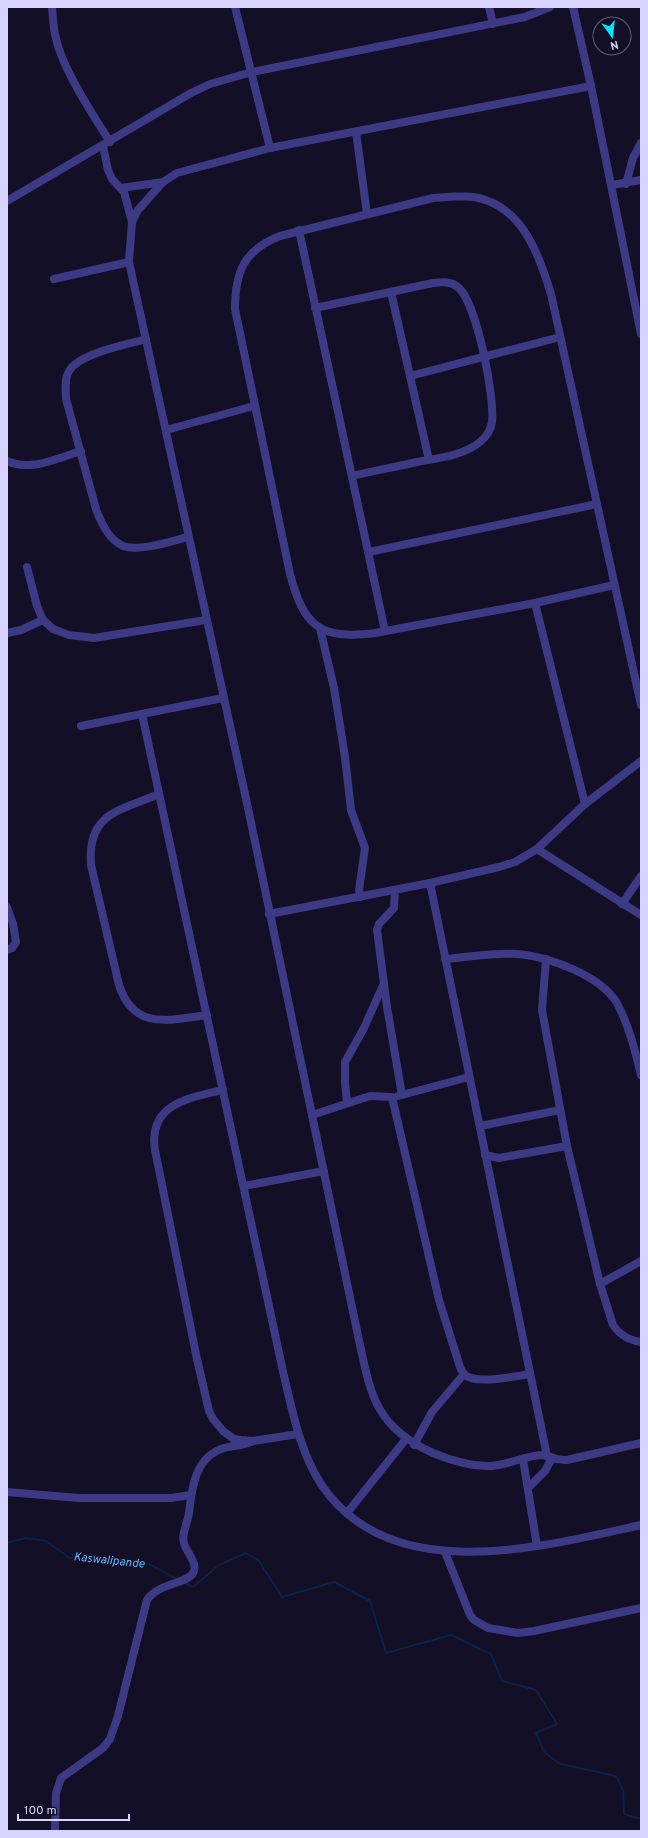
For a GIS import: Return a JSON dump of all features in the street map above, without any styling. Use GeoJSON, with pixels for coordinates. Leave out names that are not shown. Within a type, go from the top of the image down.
{"type":"FeatureCollection","features":[{"type":"Feature","properties":{"kind":"street"},"geometry":{"type":"LineString","coordinates":[[52,7],[56,38],[59,48],[107,144],[108,170],[112,179],[121,188],[126,197],[132,222],[129,262],[369,1384],[373,1396],[391,1427],[406,1440],[414,1445],[448,1459],[484,1466],[492,1466],[543,1455],[557,1460],[567,1460],[641,1443]]}},
{"type":"Feature","properties":{"kind":"street"},"geometry":{"type":"LineString","coordinates":[[235,7],[270,148]]}},
{"type":"Feature","properties":{"kind":"street"},"geometry":{"type":"LineString","coordinates":[[489,7],[493,24]]}},
{"type":"Feature","properties":{"kind":"street"},"geometry":{"type":"LineString","coordinates":[[7,201],[107,144],[191,93],[210,84],[252,72],[525,17],[550,7]]}},
{"type":"Feature","properties":{"kind":"street"},"geometry":{"type":"LineString","coordinates":[[574,7],[592,86],[641,334]]}},
{"type":"Feature","properties":{"kind":"street"},"geometry":{"type":"LineString","coordinates":[[132,222],[138,210],[163,182],[177,173],[194,167],[270,148],[592,86]]}},
{"type":"Feature","properties":{"kind":"street"},"geometry":{"type":"LineString","coordinates":[[356,132],[367,214]]}},
{"type":"Feature","properties":{"kind":"street"},"geometry":{"type":"LineString","coordinates":[[626,184],[633,158],[641,143]]}},
{"type":"Feature","properties":{"kind":"street"},"geometry":{"type":"LineString","coordinates":[[612,185],[626,184],[641,180]]}},
{"type":"Feature","properties":{"kind":"street"},"geometry":{"type":"LineString","coordinates":[[121,188],[163,182]]}},
{"type":"Feature","properties":{"kind":"street"},"geometry":{"type":"LineString","coordinates":[[614,585],[535,603],[385,631],[348,635],[324,631],[308,619],[293,586],[254,406],[235,309],[235,289],[240,269],[257,250],[272,239],[299,230],[433,198],[454,196],[479,198],[500,207],[517,222],[531,240],[551,294],[641,705]]}},
{"type":"Feature","properties":{"kind":"street"},"geometry":{"type":"LineString","coordinates":[[299,230],[385,631]]}},
{"type":"Feature","properties":{"kind":"street"},"geometry":{"type":"LineString","coordinates":[[54,279],[129,262]]}},
{"type":"Feature","properties":{"kind":"street"},"geometry":{"type":"LineString","coordinates":[[315,308],[445,282],[456,286],[465,296],[473,316],[484,357],[492,403],[492,424],[480,442],[466,450],[429,460],[352,476]]}},
{"type":"Feature","properties":{"kind":"street"},"geometry":{"type":"LineString","coordinates":[[391,292],[429,460]]}},
{"type":"Feature","properties":{"kind":"street"},"geometry":{"type":"LineString","coordinates":[[410,376],[560,336]]}},
{"type":"Feature","properties":{"kind":"street"},"geometry":{"type":"LineString","coordinates":[[146,339],[87,357],[74,365],[68,372],[66,382],[66,399],[96,509],[102,525],[110,535],[123,546],[137,547],[188,537]]}},
{"type":"Feature","properties":{"kind":"street"},"geometry":{"type":"LineString","coordinates":[[166,430],[254,406]]}},
{"type":"Feature","properties":{"kind":"street"},"geometry":{"type":"LineString","coordinates":[[7,461],[15,464],[35,465],[81,451]]}},
{"type":"Feature","properties":{"kind":"street"},"geometry":{"type":"LineString","coordinates":[[369,552],[597,504]]}},
{"type":"Feature","properties":{"kind":"street"},"geometry":{"type":"LineString","coordinates":[[27,567],[37,606],[44,620],[53,629],[68,635],[94,638],[206,620]]}},
{"type":"Feature","properties":{"kind":"street"},"geometry":{"type":"LineString","coordinates":[[535,603],[585,804]]}},
{"type":"Feature","properties":{"kind":"street"},"geometry":{"type":"LineString","coordinates":[[7,633],[21,630],[44,620]]}},
{"type":"Feature","properties":{"kind":"street"},"geometry":{"type":"LineString","coordinates":[[320,628],[334,688],[345,757],[351,810],[365,848],[359,890],[361,897]]}},
{"type":"Feature","properties":{"kind":"street"},"geometry":{"type":"LineString","coordinates":[[81,726],[222,698]]}},
{"type":"Feature","properties":{"kind":"street"},"geometry":{"type":"LineString","coordinates":[[142,714],[284,1376],[298,1434],[311,1467],[321,1484],[332,1499],[347,1513],[378,1534],[422,1548],[445,1552],[494,1552],[537,1546],[641,1525]]}},
{"type":"Feature","properties":{"kind":"street"},"geometry":{"type":"LineString","coordinates":[[269,914],[430,883],[499,868],[515,862],[537,849],[585,804],[641,761]]}},
{"type":"Feature","properties":{"kind":"street"},"geometry":{"type":"LineString","coordinates":[[159,794],[112,814],[100,823],[94,835],[91,847],[91,865],[119,985],[128,1006],[143,1017],[154,1020],[207,1015]]}},
{"type":"Feature","properties":{"kind":"street"},"geometry":{"type":"LineString","coordinates":[[537,849],[641,915]]}},
{"type":"Feature","properties":{"kind":"street"},"geometry":{"type":"LineString","coordinates":[[622,904],[641,876]]}},
{"type":"Feature","properties":{"kind":"street"},"geometry":{"type":"LineString","coordinates":[[430,883],[530,1374],[550,1457],[539,1478],[528,1488]]}},
{"type":"Feature","properties":{"kind":"street"},"geometry":{"type":"LineString","coordinates":[[395,890],[394,908],[377,927],[384,983],[402,1095]]}},
{"type":"Feature","properties":{"kind":"street"},"geometry":{"type":"LineString","coordinates":[[7,908],[16,942],[12,948],[7,950]]}},
{"type":"Feature","properties":{"kind":"street"},"geometry":{"type":"LineString","coordinates":[[445,959],[518,954],[546,959],[579,972],[605,989],[616,1002],[631,1035],[641,1075]]}},
{"type":"Feature","properties":{"kind":"street"},"geometry":{"type":"LineString","coordinates":[[546,959],[542,1010],[567,1146],[600,1284],[613,1325],[617,1331],[626,1338],[641,1342]]}},
{"type":"Feature","properties":{"kind":"street"},"geometry":{"type":"LineString","coordinates":[[348,1102],[345,1083],[345,1062],[364,1028],[384,983]]}},
{"type":"Feature","properties":{"kind":"street"},"geometry":{"type":"LineString","coordinates":[[312,1115],[370,1096],[392,1097],[469,1077]]}},
{"type":"Feature","properties":{"kind":"street"},"geometry":{"type":"LineString","coordinates":[[223,1090],[198,1096],[171,1106],[166,1110],[157,1123],[153,1132],[153,1141],[209,1411],[218,1426],[229,1436],[241,1440],[254,1441]]}},
{"type":"Feature","properties":{"kind":"street"},"geometry":{"type":"LineString","coordinates":[[392,1097],[439,1300],[460,1367],[464,1374],[476,1379],[484,1380],[530,1374]]}},
{"type":"Feature","properties":{"kind":"street"},"geometry":{"type":"LineString","coordinates":[[480,1126],[560,1110]]}},
{"type":"Feature","properties":{"kind":"street"},"geometry":{"type":"LineString","coordinates":[[486,1155],[499,1158],[567,1146]]}},
{"type":"Feature","properties":{"kind":"street"},"geometry":{"type":"LineString","coordinates":[[244,1186],[324,1171]]}},
{"type":"Feature","properties":{"kind":"street"},"geometry":{"type":"LineString","coordinates":[[600,1284],[641,1261]]}},
{"type":"Feature","properties":{"kind":"street"},"geometry":{"type":"LineString","coordinates":[[414,1445],[439,1402],[464,1374]]}},
{"type":"Feature","properties":{"kind":"street"},"geometry":{"type":"LineString","coordinates":[[55,1831],[56,1793],[61,1778],[103,1748],[110,1739],[118,1716],[147,1600],[156,1590],[189,1578],[195,1569],[183,1537],[188,1522],[191,1494],[198,1469],[213,1453],[229,1446],[298,1434]]}},
{"type":"Feature","properties":{"kind":"street"},"geometry":{"type":"LineString","coordinates":[[347,1513],[406,1440]]}},
{"type":"Feature","properties":{"kind":"street"},"geometry":{"type":"LineString","coordinates":[[523,1459],[537,1546]]}},
{"type":"Feature","properties":{"kind":"street"},"geometry":{"type":"LineString","coordinates":[[7,1492],[79,1498],[171,1498],[191,1494]]}},
{"type":"Feature","properties":{"kind":"street"},"geometry":{"type":"LineString","coordinates":[[445,1552],[470,1615],[474,1620],[488,1628],[508,1633],[534,1631],[641,1608]]}},
{"type":"Feature","properties":{"kind":"waterway","name":"Kaswalipande"},"geometry":{"type":"LineString","coordinates":[[7,1543],[26,1538],[46,1541],[70,1558],[145,1562],[177,1579]]}},
{"type":"Feature","properties":{"kind":"waterway","name":"Kaswalipande"},"geometry":{"type":"LineString","coordinates":[[183,1582],[193,1587],[219,1565],[246,1553],[259,1561],[282,1597],[334,1582],[370,1601],[386,1653],[451,1635],[491,1654],[502,1681],[536,1690],[557,1724],[536,1733],[544,1752],[560,1764],[616,1776],[623,1790],[624,1814],[641,1819]]}}]}
